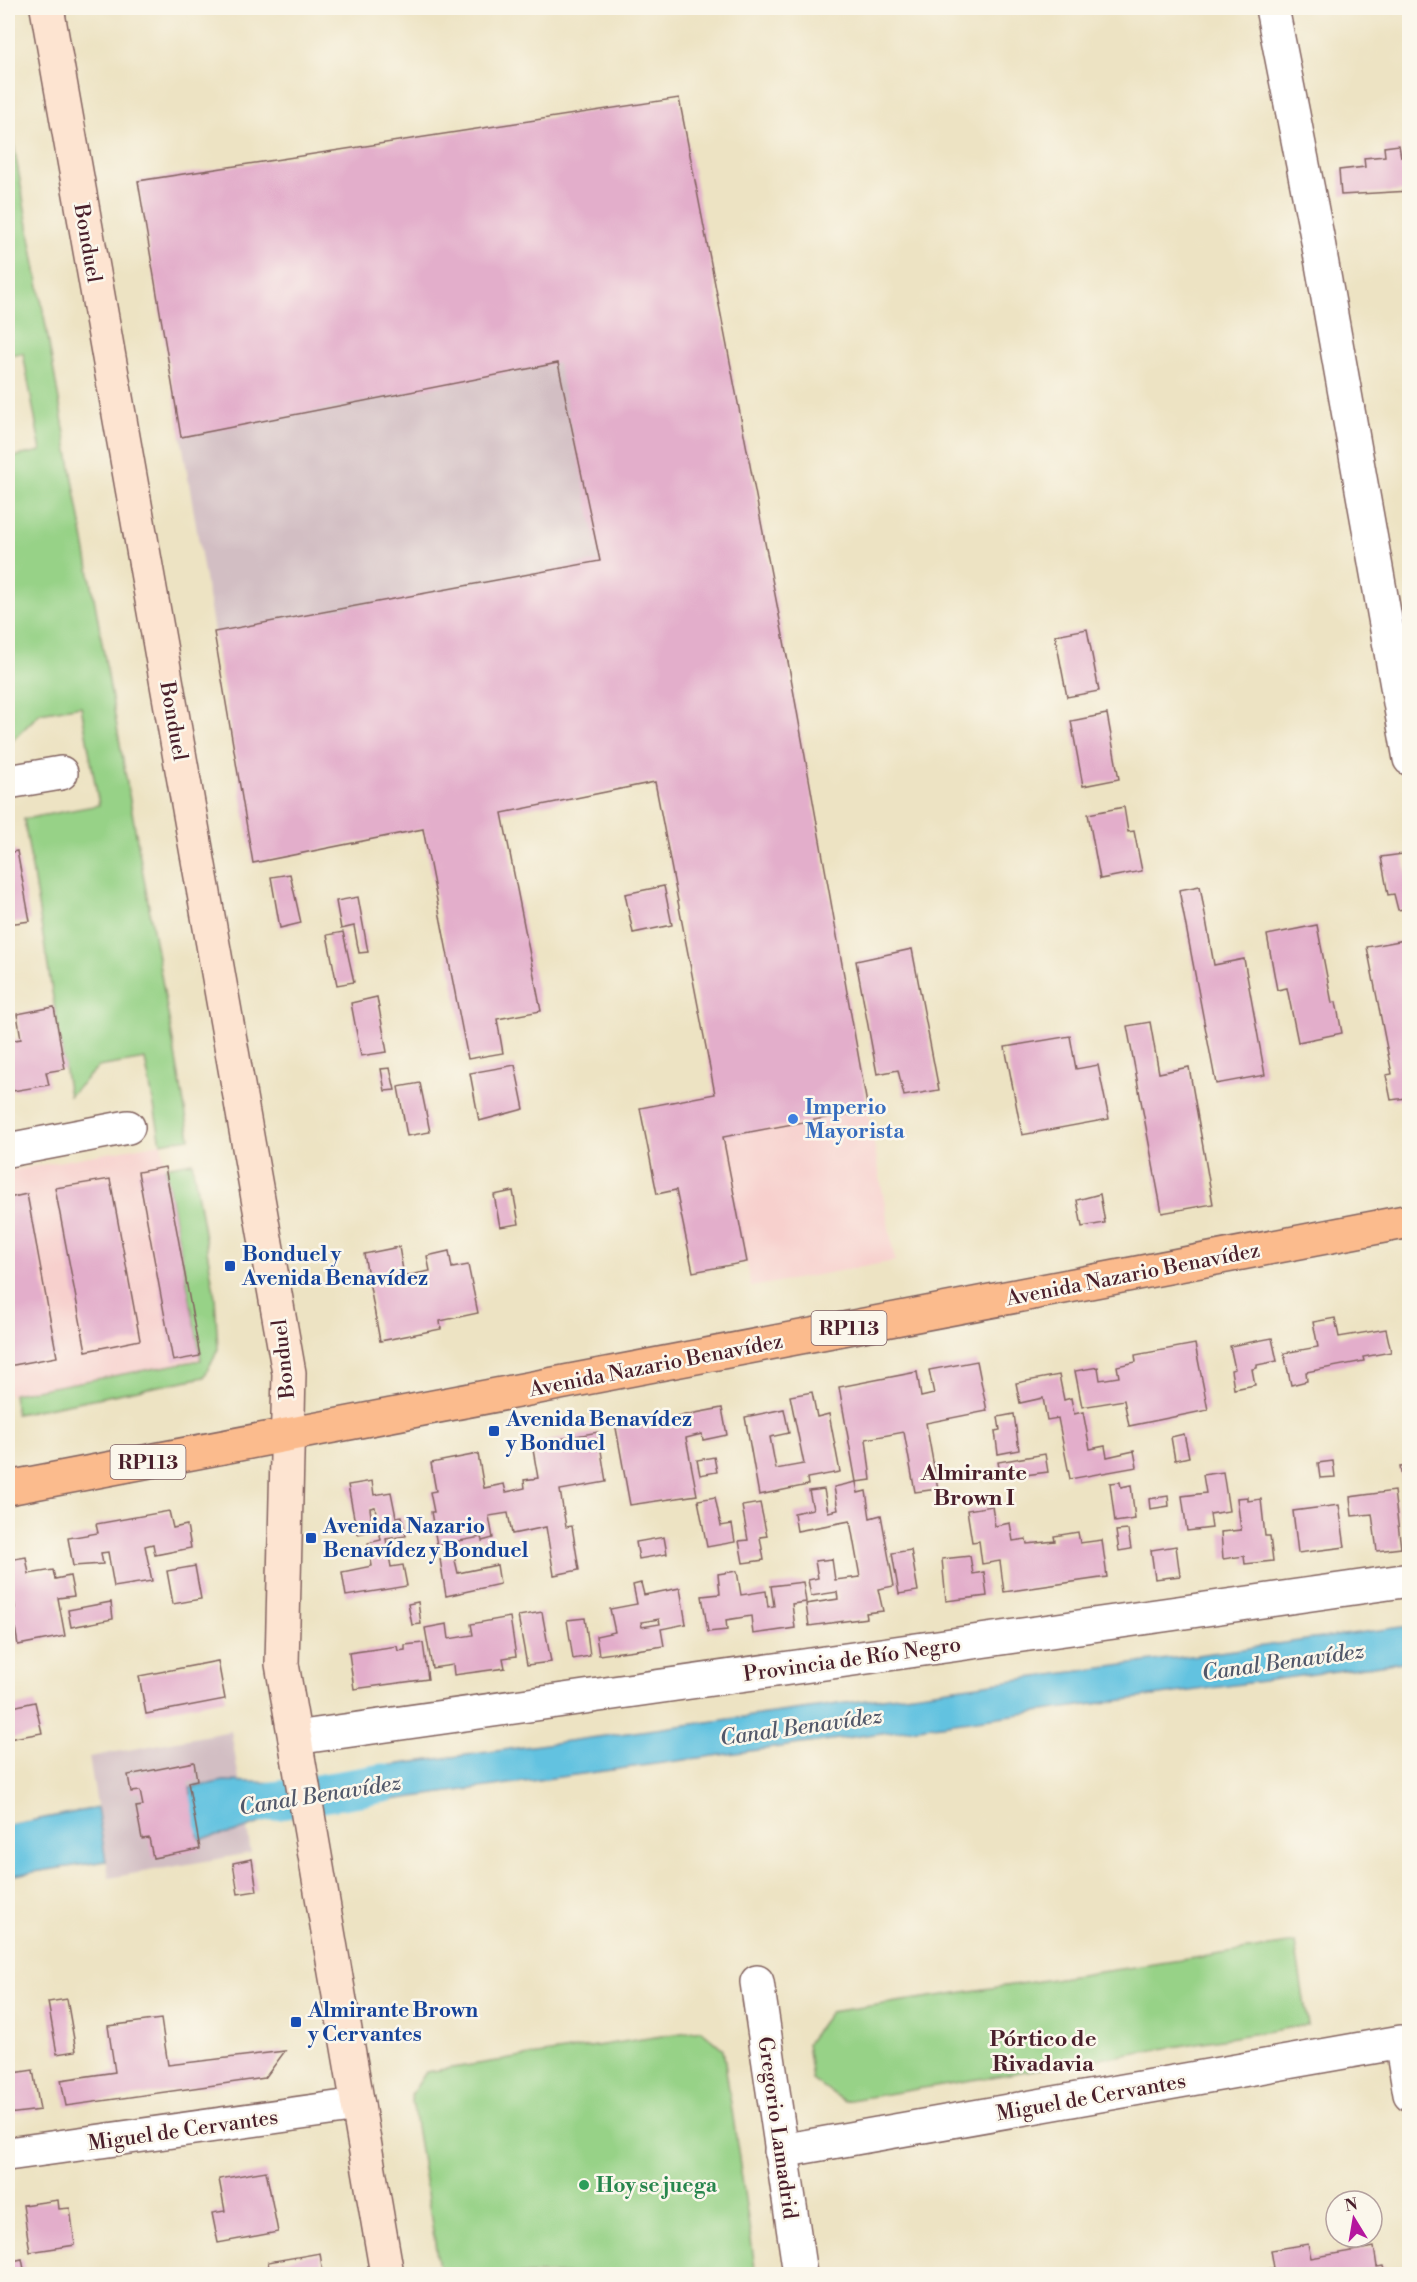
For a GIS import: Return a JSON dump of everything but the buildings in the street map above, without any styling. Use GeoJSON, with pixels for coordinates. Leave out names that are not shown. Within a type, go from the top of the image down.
{"type":"FeatureCollection","features":[{"type":"Feature","properties":{"kind":"main road","name":"Bonduel"},"geometry":{"type":"LineString","coordinates":[[47,8],[289,1374],[282,1664],[387,2274]]}},
{"type":"Feature","properties":{"kind":"main road","name":"Avenida Nazario Benavídez"},"geometry":{"type":"LineString","coordinates":[[8,1488],[1410,1221]]}},
{"type":"Feature","properties":{"kind":"street"},"geometry":{"type":"LineString","coordinates":[[1272,8],[1317,236],[1410,759]]}},
{"type":"Feature","properties":{"kind":"street"},"geometry":{"type":"LineString","coordinates":[[8,783],[61,773]]}},
{"type":"Feature","properties":{"kind":"street"},"geometry":{"type":"LineString","coordinates":[[8,1150],[128,1127]]}},
{"type":"Feature","properties":{"kind":"street","name":"Provincia de Río Negro"},"geometry":{"type":"LineString","coordinates":[[296,1747],[1410,1580]]}},
{"type":"Feature","properties":{"kind":"street","name":"Gregorio Lamadrid"},"geometry":{"type":"LineString","coordinates":[[757,1982],[800,2274]]}},
{"type":"Feature","properties":{"kind":"street","name":"Miguel de Cervantes"},"geometry":{"type":"LineString","coordinates":[[782,2151],[1401,2042],[1410,2094]]}},
{"type":"Feature","properties":{"kind":"street","name":"Miguel de Cervantes"},"geometry":{"type":"LineString","coordinates":[[8,2154],[358,2106]]}},
{"type":"Feature","properties":{"kind":"shaded area"},"geometry":{"type":"Polygon","coordinates":[[[679,98],[790,672],[502,813],[253,863],[138,181],[679,98]]]}},
{"type":"Feature","properties":{"kind":"shaded area"},"geometry":{"type":"Polygon","coordinates":[[[804,752],[895,1261],[751,1287],[655,782],[804,752]]]}},
{"type":"Feature","properties":{"kind":"shaded area"},"geometry":{"type":"Polygon","coordinates":[[[161,1143],[201,1360],[8,1395],[8,1171],[161,1143]]]}},
{"type":"Feature","properties":{"kind":"shaded area"},"geometry":{"type":"Polygon","coordinates":[[[231,1731],[251,1853],[109,1878],[89,1757],[231,1731]]]}},
{"type":"Feature","properties":{"kind":"green space"},"geometry":{"type":"Polygon","coordinates":[[[8,113],[190,1138],[161,1143],[145,1059],[98,1067],[69,1096],[24,819],[99,805],[81,706],[40,713],[11,742],[8,722],[8,458],[41,451],[23,353],[8,355],[8,113]]]}},
{"type":"Feature","properties":{"kind":"green space"},"geometry":{"type":"Polygon","coordinates":[[[192,1162],[215,1297],[218,1349],[204,1377],[16,1414],[13,1394],[201,1360],[165,1167],[192,1162]]]}},
{"type":"Feature","properties":{"kind":"green space"},"geometry":{"type":"Polygon","coordinates":[[[1295,1943],[1308,2025],[844,2101],[812,2079],[807,2043],[830,2012],[1295,1943]]]}},
{"type":"Feature","properties":{"kind":"green space","name":"Hoy se juega"},"geometry":{"type":"Polygon","coordinates":[[[701,2030],[723,2049],[756,2274],[440,2274],[411,2095],[426,2072],[701,2030]]]}},
{"type":"Feature","properties":{"kind":"water"},"geometry":{"type":"Polygon","coordinates":[[[1409,1626],[1409,1661],[333,1808],[327,1774],[1409,1626]]]}},
{"type":"Feature","properties":{"kind":"water"},"geometry":{"type":"Polygon","coordinates":[[[224,1781],[281,1783],[287,1813],[233,1833],[199,1839],[190,1788],[224,1781]]]}},
{"type":"Feature","properties":{"kind":"water"},"geometry":{"type":"Polygon","coordinates":[[[97,1808],[106,1861],[8,1876],[8,1825],[97,1808]]]}},
{"type":"Feature","properties":{"kind":"waterway","name":"Canal Benavídez"},"geometry":{"type":"LineString","coordinates":[[194,1814],[384,1783]]}},
{"type":"Feature","properties":{"kind":"place","name":"Imperio Mayorista"},"geometry":{"type":"Point","coordinates":[793,1119]}},
{"type":"Feature","properties":{"kind":"place","name":"Bonduel y Avenida Benavídez"},"geometry":{"type":"Point","coordinates":[230,1266]}},
{"type":"Feature","properties":{"kind":"place","name":"Avenida Benavídez y Bonduel"},"geometry":{"type":"Point","coordinates":[494,1431]}},
{"type":"Feature","properties":{"kind":"place","name":"Avenida Nazario Benavídez y Bonduel"},"geometry":{"type":"Point","coordinates":[311,1538]}},
{"type":"Feature","properties":{"kind":"place","name":"Almirante Brown y Cervantes"},"geometry":{"type":"Point","coordinates":[296,2022]}},
{"type":"Feature","properties":{"kind":"place","name":"Hoy se juega"},"geometry":{"type":"Point","coordinates":[584,2185]}},
{"type":"Feature","properties":{"kind":"district","name":"Almirante Brown I"},"geometry":{"type":"Point","coordinates":[974,1484]}},
{"type":"Feature","properties":{"kind":"district","name":"Pórtico de Rivadavia"},"geometry":{"type":"Point","coordinates":[1043,2050]}}]}
